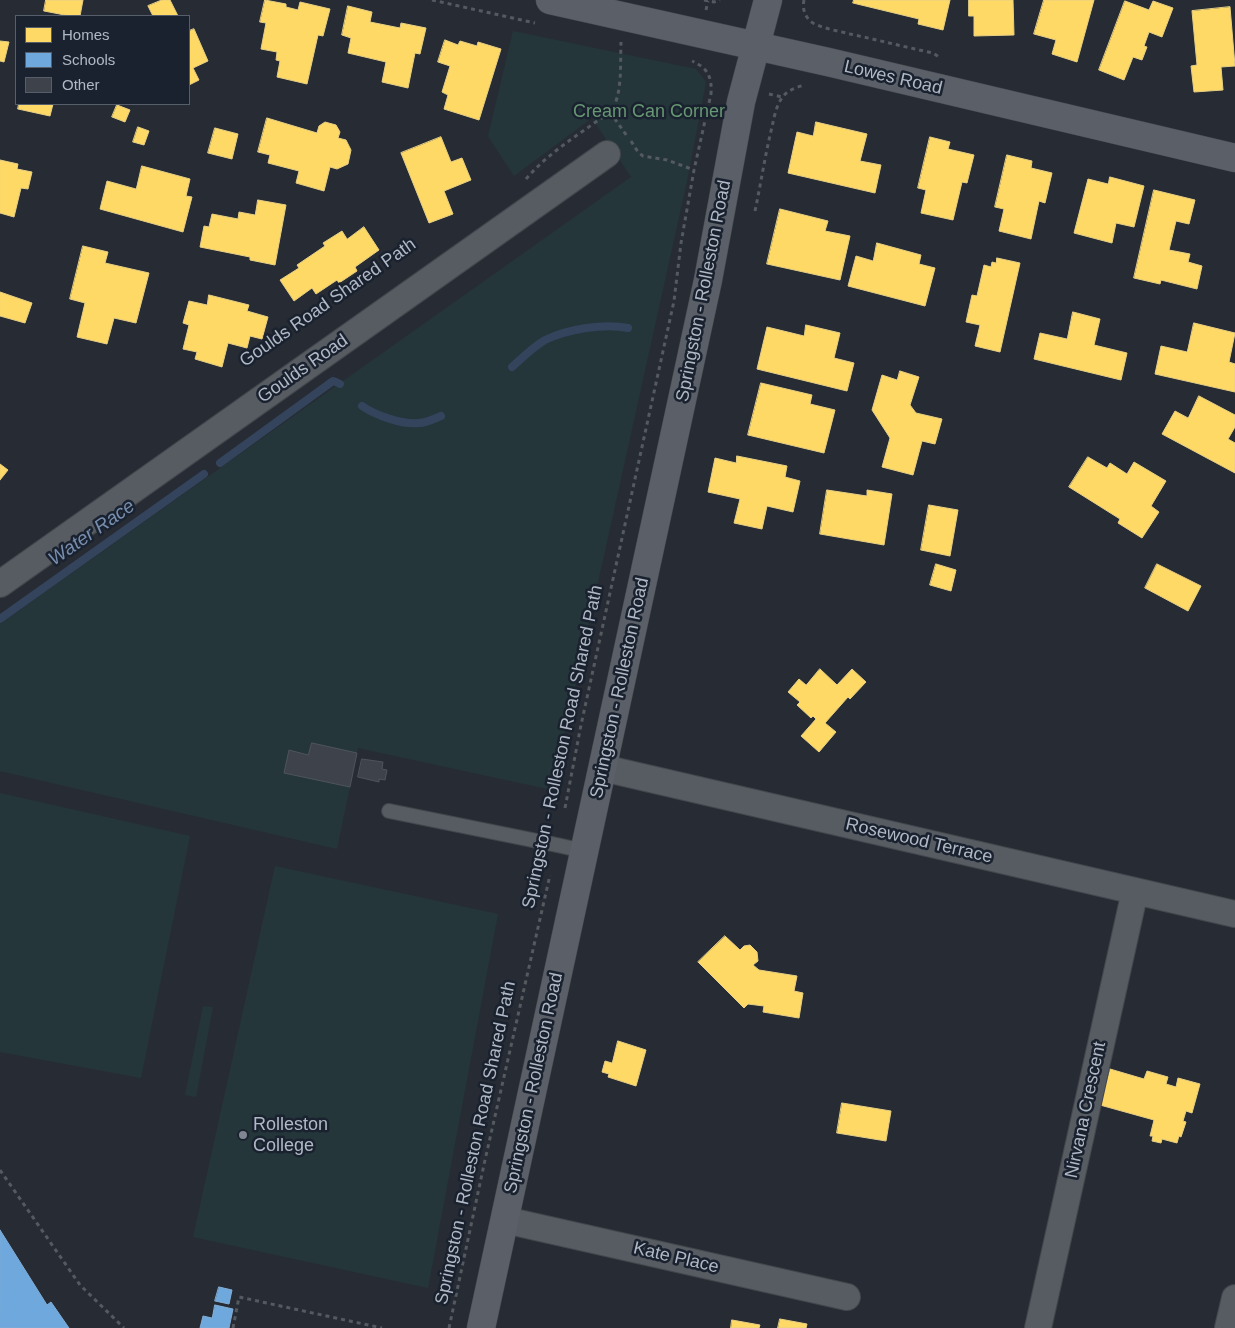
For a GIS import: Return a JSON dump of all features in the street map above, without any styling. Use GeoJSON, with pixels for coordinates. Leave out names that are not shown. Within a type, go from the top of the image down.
{"type":"FeatureCollection","features":[{"type":"Feature","properties":{"kind":"main road","name":"Springston - Rolleston Road"},"geometry":{"type":"LineString","coordinates":[[481,1328],[708,280],[742,96],[768,0]]}},
{"type":"Feature","properties":{"kind":"main road","name":"Lowes Road"},"geometry":{"type":"LineString","coordinates":[[544,12],[755,46],[1235,158]]}},
{"type":"Feature","properties":{"kind":"street","name":"Goulds Road"},"geometry":{"type":"LineString","coordinates":[[0,584],[607,154]]}},
{"type":"Feature","properties":{"kind":"street","name":"Rosewood Terrace"},"geometry":{"type":"LineString","coordinates":[[603,768],[1235,914]]}},
{"type":"Feature","properties":{"kind":"street","name":"Nirvana Crescent"},"geometry":{"type":"LineString","coordinates":[[1038,1328],[1135,891]]}},
{"type":"Feature","properties":{"kind":"street","name":"Kate Place"},"geometry":{"type":"LineString","coordinates":[[505,1220],[847,1297]]}},
{"type":"Feature","properties":{"kind":"street"},"geometry":{"type":"LineString","coordinates":[[1228,1328],[1235,1298]]}},
{"type":"Feature","properties":{"kind":"lane"},"geometry":{"type":"LineString","coordinates":[[389,811],[584,852]]}},
{"type":"Feature","properties":{"kind":"path"},"geometry":{"type":"LineString","coordinates":[[432,0],[544,12]]}},
{"type":"Feature","properties":{"kind":"path"},"geometry":{"type":"LineString","coordinates":[[707,5],[706,0],[714,2],[720,0]]}},
{"type":"Feature","properties":{"kind":"path"},"geometry":{"type":"LineString","coordinates":[[800,0],[804,1],[804,12],[818,25],[933,53],[939,57]]}},
{"type":"Feature","properties":{"kind":"path"},"geometry":{"type":"LineString","coordinates":[[816,30],[818,25]]}},
{"type":"Feature","properties":{"kind":"path"},"geometry":{"type":"LineString","coordinates":[[524,180],[547,158],[610,112],[616,104],[618,98],[621,42],[614,41]]}},
{"type":"Feature","properties":{"kind":"path"},"geometry":{"type":"LineString","coordinates":[[896,44],[902,52]]}},
{"type":"Feature","properties":{"kind":"path"},"geometry":{"type":"LineString","coordinates":[[694,61],[705,68],[712,82],[716,83]]}},
{"type":"Feature","properties":{"kind":"path","name":"Springston - Rolleston Road Shared Path"},"geometry":{"type":"LineString","coordinates":[[449,1328],[557,845],[581,725],[674,301],[681,243],[712,82]]}},
{"type":"Feature","properties":{"kind":"path"},"geometry":{"type":"LineString","coordinates":[[755,211],[776,110],[782,97],[790,91],[803,86]]}},
{"type":"Feature","properties":{"kind":"path"},"geometry":{"type":"LineString","coordinates":[[772,95],[782,97]]}},
{"type":"Feature","properties":{"kind":"path"},"geometry":{"type":"LineString","coordinates":[[610,112],[638,152],[643,156],[667,160],[694,170]]}},
{"type":"Feature","properties":{"kind":"path"},"geometry":{"type":"LineString","coordinates":[[695,165],[699,170]]}},
{"type":"Feature","properties":{"kind":"path"},"geometry":{"type":"LineString","coordinates":[[757,178],[762,174]]}},
{"type":"Feature","properties":{"kind":"path"},"geometry":{"type":"LineString","coordinates":[[0,1170],[80,1285],[124,1328]]}},
{"type":"Feature","properties":{"kind":"path"},"geometry":{"type":"LineString","coordinates":[[233,1328],[239,1297],[382,1328]]}},
{"type":"Feature","properties":{"kind":"green space","name":"Cream Can Corner"},"geometry":{"type":"Polygon","coordinates":[[[513,31],[696,69],[706,82],[687,181],[552,790],[358,748],[337,849],[0,771],[0,624],[631,177],[592,118],[514,176],[488,136],[513,31]]]}},
{"type":"Feature","properties":{"kind":"green space"},"geometry":{"type":"Polygon","coordinates":[[[0,793],[190,836],[141,1078],[0,1052],[0,793]]]}},
{"type":"Feature","properties":{"kind":"green space"},"geometry":{"type":"Polygon","coordinates":[[[275,866],[498,914],[428,1288],[193,1237],[275,866]]]}},
{"type":"Feature","properties":{"kind":"green space"},"geometry":{"type":"Polygon","coordinates":[[[203,1006],[213,1007],[196,1097],[185,1095],[203,1006]]]}},
{"type":"Feature","properties":{"kind":"building: Homes"},"geometry":{"type":"Polygon","coordinates":[[[46,0],[83,0],[80,15],[65,15],[44,11],[46,0]]]}},
{"type":"Feature","properties":{"kind":"building: Homes"},"geometry":{"type":"Polygon","coordinates":[[[162,0],[170,0],[178,15],[152,15],[148,6],[162,0]]]}},
{"type":"Feature","properties":{"kind":"building: Homes"},"geometry":{"type":"Polygon","coordinates":[[[265,0],[286,4],[286,7],[298,10],[300,2],[330,9],[323,36],[318,35],[307,84],[277,77],[280,61],[276,60],[277,52],[261,49],[266,23],[260,22],[265,0]]]}},
{"type":"Feature","properties":{"kind":"building: Homes"},"geometry":{"type":"Polygon","coordinates":[[[854,0],[950,0],[943,30],[918,24],[919,19],[853,3],[854,0]]]}},
{"type":"Feature","properties":{"kind":"building: Homes"},"geometry":{"type":"Polygon","coordinates":[[[969,0],[1013,0],[1014,35],[974,36],[974,16],[969,16],[969,0]]]}},
{"type":"Feature","properties":{"kind":"building: Homes"},"geometry":{"type":"Polygon","coordinates":[[[1044,0],[1094,0],[1077,62],[1052,54],[1056,40],[1034,34],[1044,0]]]}},
{"type":"Feature","properties":{"kind":"building: Homes"},"geometry":{"type":"Polygon","coordinates":[[[1125,1],[1149,10],[1153,1],[1173,8],[1162,37],[1149,32],[1144,46],[1147,47],[1142,60],[1133,57],[1124,80],[1099,70],[1125,1]]]}},
{"type":"Feature","properties":{"kind":"building: Homes"},"geometry":{"type":"Polygon","coordinates":[[[348,6],[372,12],[370,22],[400,28],[401,23],[426,28],[420,54],[415,53],[408,88],[382,82],[386,62],[348,53],[351,38],[342,35],[348,6]]]}},
{"type":"Feature","properties":{"kind":"building: Homes"},"geometry":{"type":"Polygon","coordinates":[[[1230,7],[1235,66],[1221,67],[1223,90],[1194,92],[1191,66],[1197,65],[1192,11],[1230,7]]]}},
{"type":"Feature","properties":{"kind":"building: Homes"},"geometry":{"type":"Polygon","coordinates":[[[194,29],[208,61],[193,68],[199,80],[190,84],[190,31],[194,29]]]}},
{"type":"Feature","properties":{"kind":"building: Homes"},"geometry":{"type":"Polygon","coordinates":[[[445,40],[458,45],[460,41],[477,46],[478,42],[501,49],[479,120],[444,109],[448,95],[442,92],[450,66],[438,62],[445,40]]]}},
{"type":"Feature","properties":{"kind":"building: Homes"},"geometry":{"type":"Polygon","coordinates":[[[0,41],[9,42],[4,62],[0,61],[0,41]]]}},
{"type":"Feature","properties":{"kind":"building: Homes"},"geometry":{"type":"Polygon","coordinates":[[[19,105],[53,105],[50,116],[18,109],[19,105]]]}},
{"type":"Feature","properties":{"kind":"building: Homes"},"geometry":{"type":"Polygon","coordinates":[[[117,105],[130,110],[125,122],[112,117],[117,105]]]}},
{"type":"Feature","properties":{"kind":"building: Homes"},"geometry":{"type":"Polygon","coordinates":[[[267,118],[317,133],[319,126],[325,122],[336,125],[340,132],[338,138],[346,140],[351,150],[348,164],[337,169],[330,167],[324,191],[296,183],[299,171],[268,163],[270,155],[258,152],[267,118]]]}},
{"type":"Feature","properties":{"kind":"building: Homes"},"geometry":{"type":"Polygon","coordinates":[[[816,122],[867,134],[860,161],[881,165],[875,193],[788,173],[797,132],[813,136],[816,122]]]}},
{"type":"Feature","properties":{"kind":"building: Homes"},"geometry":{"type":"Polygon","coordinates":[[[138,127],[149,131],[144,145],[133,142],[138,127]]]}},
{"type":"Feature","properties":{"kind":"building: Homes"},"geometry":{"type":"Polygon","coordinates":[[[215,128],[238,134],[232,159],[208,153],[215,128]]]}},
{"type":"Feature","properties":{"kind":"building: Homes"},"geometry":{"type":"Polygon","coordinates":[[[441,137],[451,162],[462,158],[471,180],[444,191],[453,214],[429,223],[401,153],[441,137]]]}},
{"type":"Feature","properties":{"kind":"building: Homes"},"geometry":{"type":"Polygon","coordinates":[[[930,137],[950,142],[948,149],[974,155],[967,183],[962,182],[953,220],[921,213],[926,190],[918,188],[930,137]]]}},
{"type":"Feature","properties":{"kind":"building: Homes"},"geometry":{"type":"Polygon","coordinates":[[[1007,155],[1032,161],[1031,168],[1052,173],[1045,203],[1039,201],[1031,239],[999,231],[1004,209],[995,207],[1007,155]]]}},
{"type":"Feature","properties":{"kind":"building: Homes"},"geometry":{"type":"Polygon","coordinates":[[[0,160],[18,164],[17,169],[32,172],[28,189],[21,188],[14,217],[0,213],[0,160]]]}},
{"type":"Feature","properties":{"kind":"building: Homes"},"geometry":{"type":"Polygon","coordinates":[[[142,166],[190,179],[186,196],[192,197],[183,232],[100,209],[107,181],[136,189],[142,166]]]}},
{"type":"Feature","properties":{"kind":"building: Homes"},"geometry":{"type":"Polygon","coordinates":[[[1110,177],[1144,186],[1134,227],[1116,223],[1112,243],[1074,233],[1088,179],[1108,184],[1110,177]]]}},
{"type":"Feature","properties":{"kind":"building: Homes"},"geometry":{"type":"Polygon","coordinates":[[[1154,190],[1195,200],[1189,224],[1176,221],[1169,250],[1190,254],[1188,262],[1202,266],[1197,289],[1161,280],[1160,284],[1134,278],[1154,190]]]}},
{"type":"Feature","properties":{"kind":"building: Homes"},"geometry":{"type":"Polygon","coordinates":[[[258,200],[286,205],[275,265],[250,260],[250,257],[200,247],[204,226],[209,227],[212,214],[238,219],[239,212],[255,215],[258,200]]]}},
{"type":"Feature","properties":{"kind":"building: Homes"},"geometry":{"type":"Polygon","coordinates":[[[780,209],[828,221],[825,231],[850,236],[840,280],[767,264],[780,209]]]}},
{"type":"Feature","properties":{"kind":"building: Homes"},"geometry":{"type":"Polygon","coordinates":[[[364,227],[379,250],[355,267],[357,271],[339,283],[337,280],[316,294],[312,288],[294,301],[280,280],[299,268],[297,265],[325,246],[323,243],[342,231],[347,239],[364,227]]]}},
{"type":"Feature","properties":{"kind":"building: Homes"},"geometry":{"type":"Polygon","coordinates":[[[877,243],[921,255],[919,264],[935,268],[925,306],[848,286],[856,256],[873,261],[877,243]]]}},
{"type":"Feature","properties":{"kind":"building: Homes"},"geometry":{"type":"Polygon","coordinates":[[[83,246],[108,252],[105,263],[149,273],[136,323],[114,318],[107,344],[77,337],[85,303],[70,299],[83,246]]]}},
{"type":"Feature","properties":{"kind":"building: Homes"},"geometry":{"type":"Polygon","coordinates":[[[997,258],[1020,263],[1000,352],[975,346],[980,325],[966,322],[972,295],[977,296],[984,265],[991,267],[992,262],[996,263],[997,258]]]}},
{"type":"Feature","properties":{"kind":"building: Homes"},"geometry":{"type":"Polygon","coordinates":[[[0,292],[32,303],[25,323],[0,316],[0,292]]]}},
{"type":"Feature","properties":{"kind":"building: Homes"},"geometry":{"type":"Polygon","coordinates":[[[209,295],[249,305],[247,311],[268,317],[262,339],[250,336],[247,348],[228,343],[222,367],[195,359],[197,352],[183,349],[189,325],[183,323],[189,301],[207,305],[209,295]]]}},
{"type":"Feature","properties":{"kind":"building: Homes"},"geometry":{"type":"Polygon","coordinates":[[[1073,312],[1100,319],[1094,345],[1127,353],[1121,380],[1034,359],[1040,333],[1067,339],[1073,312]]]}},
{"type":"Feature","properties":{"kind":"building: Homes"},"geometry":{"type":"Polygon","coordinates":[[[1194,323],[1235,333],[1229,362],[1235,364],[1235,392],[1155,374],[1161,346],[1187,352],[1194,323]]]}},
{"type":"Feature","properties":{"kind":"building: Homes"},"geometry":{"type":"Polygon","coordinates":[[[806,325],[840,333],[834,358],[854,363],[847,391],[757,369],[767,327],[804,336],[806,325]]]}},
{"type":"Feature","properties":{"kind":"building: Homes"},"geometry":{"type":"Polygon","coordinates":[[[900,371],[919,377],[910,405],[916,413],[942,419],[935,444],[922,441],[913,475],[882,467],[890,438],[872,410],[882,375],[897,380],[900,371]]]}},
{"type":"Feature","properties":{"kind":"building: Homes"},"geometry":{"type":"Polygon","coordinates":[[[761,383],[812,395],[810,404],[835,410],[824,453],[748,435],[761,383]]]}},
{"type":"Feature","properties":{"kind":"building: Homes"},"geometry":{"type":"Polygon","coordinates":[[[1199,396],[1235,415],[1235,427],[1228,439],[1235,443],[1235,473],[1162,434],[1175,411],[1188,418],[1199,396]]]}},
{"type":"Feature","properties":{"kind":"building: Homes"},"geometry":{"type":"Polygon","coordinates":[[[737,456],[787,466],[785,477],[800,481],[793,512],[767,506],[762,529],[734,523],[740,499],[708,492],[715,458],[736,463],[737,456]]]}},
{"type":"Feature","properties":{"kind":"building: Homes"},"geometry":{"type":"Polygon","coordinates":[[[1088,457],[1107,468],[1110,463],[1127,474],[1134,462],[1166,481],[1151,506],[1159,512],[1142,538],[1118,523],[1120,519],[1069,487],[1088,457]]]}},
{"type":"Feature","properties":{"kind":"building: Homes"},"geometry":{"type":"Polygon","coordinates":[[[0,464],[8,470],[0,480],[0,464]]]}},
{"type":"Feature","properties":{"kind":"building: Homes"},"geometry":{"type":"Polygon","coordinates":[[[827,490],[867,496],[867,490],[892,494],[884,545],[820,534],[827,490]]]}},
{"type":"Feature","properties":{"kind":"building: Homes"},"geometry":{"type":"Polygon","coordinates":[[[929,505],[958,510],[950,556],[921,550],[929,505]]]}},
{"type":"Feature","properties":{"kind":"building: Homes"},"geometry":{"type":"Polygon","coordinates":[[[936,564],[956,570],[951,591],[930,585],[936,564]]]}},
{"type":"Feature","properties":{"kind":"building: Homes"},"geometry":{"type":"Polygon","coordinates":[[[1157,564],[1201,586],[1188,611],[1145,588],[1157,564]]]}},
{"type":"Feature","properties":{"kind":"building: Homes"},"geometry":{"type":"Polygon","coordinates":[[[820,669],[837,685],[852,669],[866,682],[850,699],[848,697],[825,723],[836,732],[819,752],[801,736],[816,719],[813,716],[811,718],[797,705],[800,702],[788,692],[799,679],[806,685],[820,669]]]}},
{"type":"Feature","properties":{"kind":"building: Homes"},"geometry":{"type":"Polygon","coordinates":[[[725,936],[740,950],[744,946],[750,945],[757,952],[758,961],[753,965],[759,970],[797,976],[794,991],[803,993],[799,1018],[763,1012],[764,1006],[748,1004],[744,1008],[698,962],[725,936]]]}},
{"type":"Feature","properties":{"kind":"building: Homes"},"geometry":{"type":"Polygon","coordinates":[[[618,1041],[646,1050],[636,1086],[608,1077],[609,1074],[602,1072],[605,1061],[612,1063],[618,1041]]]}},
{"type":"Feature","properties":{"kind":"building: Homes"},"geometry":{"type":"Polygon","coordinates":[[[1110,1069],[1144,1079],[1147,1071],[1168,1077],[1166,1084],[1176,1087],[1178,1078],[1200,1084],[1192,1113],[1186,1111],[1183,1121],[1186,1122],[1177,1143],[1162,1139],[1161,1143],[1152,1141],[1153,1136],[1150,1136],[1154,1120],[1100,1105],[1110,1069]]]}},
{"type":"Feature","properties":{"kind":"building: Homes"},"geometry":{"type":"Polygon","coordinates":[[[842,1103],[891,1111],[886,1141],[837,1133],[842,1103]]]}},
{"type":"Feature","properties":{"kind":"building: Homes"},"geometry":{"type":"Polygon","coordinates":[[[780,1319],[807,1324],[806,1328],[778,1328],[780,1319]]]}},
{"type":"Feature","properties":{"kind":"building: Homes"},"geometry":{"type":"Polygon","coordinates":[[[732,1320],[760,1325],[759,1328],[731,1328],[732,1320]]]}},
{"type":"Feature","properties":{"kind":"building: Schools"},"geometry":{"type":"Polygon","coordinates":[[[0,1230],[47,1305],[51,1302],[69,1328],[0,1328],[0,1230]]]}},
{"type":"Feature","properties":{"kind":"building: Schools"},"geometry":{"type":"Polygon","coordinates":[[[219,1287],[232,1290],[229,1304],[215,1301],[219,1287]]]}},
{"type":"Feature","properties":{"kind":"building: Schools"},"geometry":{"type":"Polygon","coordinates":[[[215,1305],[233,1309],[229,1328],[200,1328],[203,1316],[212,1318],[215,1305]]]}},
{"type":"Feature","properties":{"kind":"building: Other"},"geometry":{"type":"Polygon","coordinates":[[[312,743],[357,753],[350,787],[284,773],[289,750],[308,755],[312,743]]]}},
{"type":"Feature","properties":{"kind":"building: Other"},"geometry":{"type":"Polygon","coordinates":[[[362,759],[383,762],[382,769],[387,770],[385,780],[379,779],[379,782],[358,777],[362,759]]]}},
{"type":"Feature","properties":{"kind":"waterway","name":"Water Race"},"geometry":{"type":"LineString","coordinates":[[512,367],[536,346],[554,336],[575,330],[597,327],[628,328]]}},
{"type":"Feature","properties":{"kind":"waterway","name":"Water Race"},"geometry":{"type":"LineString","coordinates":[[220,463],[333,381],[340,384]]}},
{"type":"Feature","properties":{"kind":"waterway","name":"Water Race"},"geometry":{"type":"LineString","coordinates":[[362,406],[381,416],[412,423],[422,423],[441,416]]}},
{"type":"Feature","properties":{"kind":"waterway","name":"Water Race"},"geometry":{"type":"LineString","coordinates":[[0,619],[204,474]]}},
{"type":"Feature","properties":{"kind":"place","name":"Rolleston College"},"geometry":{"type":"Point","coordinates":[243,1135]}}]}
